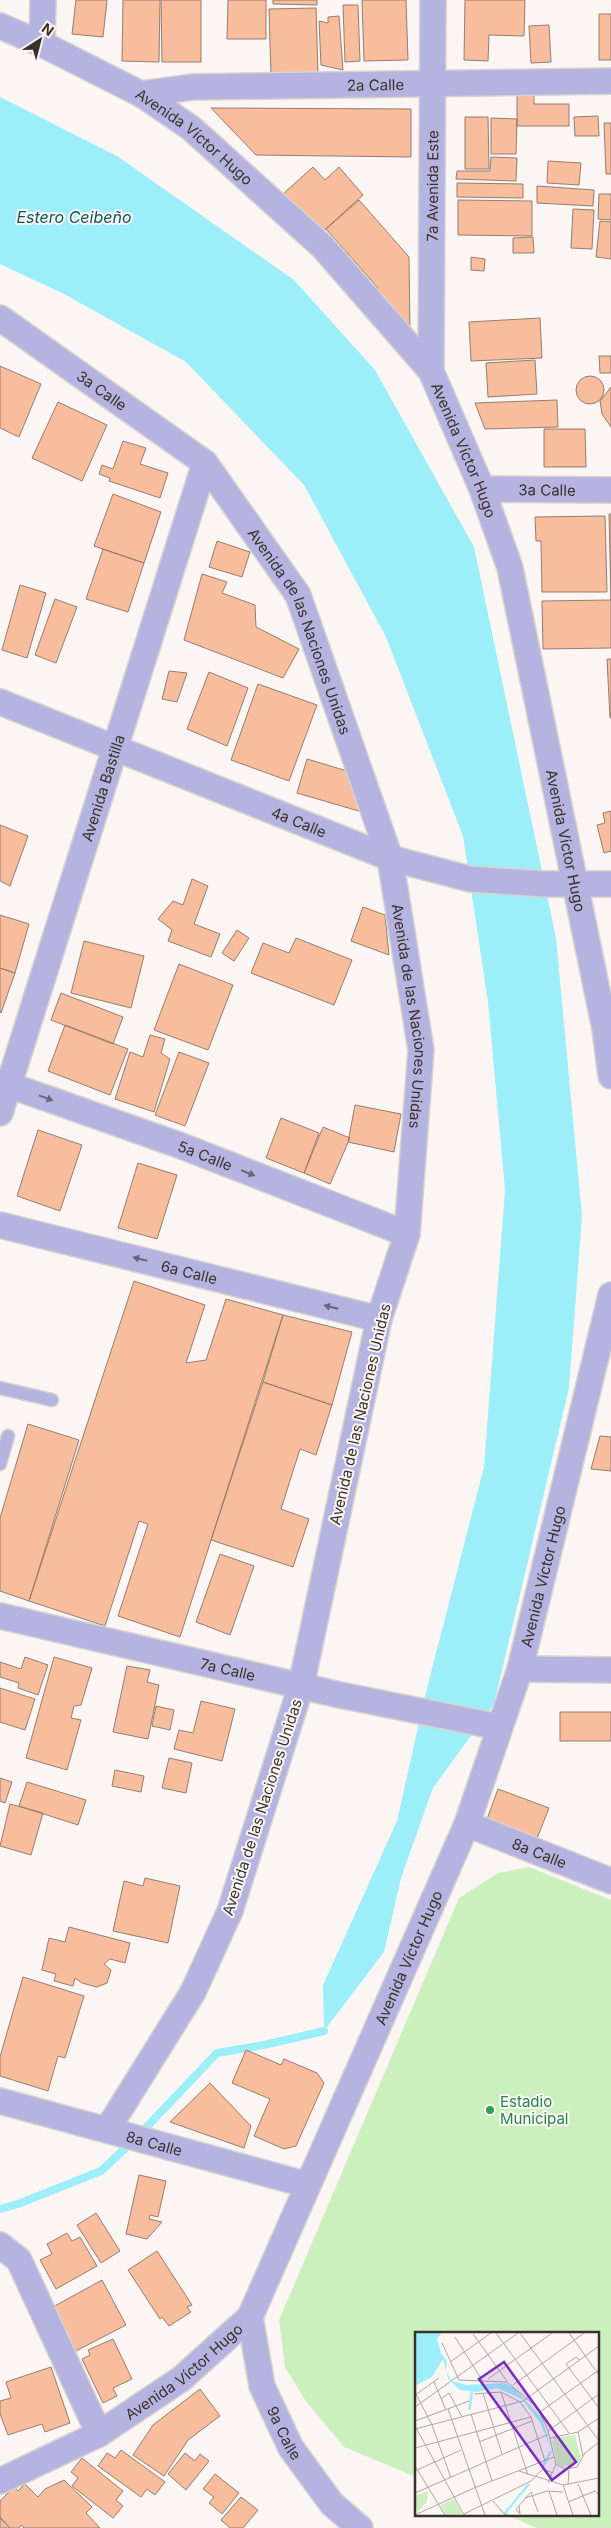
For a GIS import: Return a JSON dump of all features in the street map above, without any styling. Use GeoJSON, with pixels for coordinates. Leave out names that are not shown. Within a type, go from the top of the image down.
{"type":"FeatureCollection","features":[{"type":"Feature","properties":{"kind":"street"},"geometry":{"type":"LineString","coordinates":[[42,44],[43,0]]}},
{"type":"Feature","properties":{"kind":"street","name":"7a Avenida Este"},"geometry":{"type":"LineString","coordinates":[[431,371],[433,0]]}},
{"type":"Feature","properties":{"kind":"street","name":"Avenida Víctor Hugo"},"geometry":{"type":"LineString","coordinates":[[0,26],[42,44],[141,94],[190,128],[323,247],[431,371],[482,489],[510,568],[605,1029],[611,1076]]}},
{"type":"Feature","properties":{"kind":"street","name":"2a Calle"},"geometry":{"type":"LineString","coordinates":[[141,94],[193,87],[433,82],[611,81]]}},
{"type":"Feature","properties":{"kind":"street","name":"3a Calle"},"geometry":{"type":"LineString","coordinates":[[0,318],[205,463]]}},
{"type":"Feature","properties":{"kind":"street","name":"Avenida Bastilla"},"geometry":{"type":"LineString","coordinates":[[0,1113],[4,1084],[205,463]]}},
{"type":"Feature","properties":{"kind":"street","name":"Avenida de las Naciones Unidas"},"geometry":{"type":"LineString","coordinates":[[107,2130],[193,1992],[230,1911],[301,1686],[379,1318],[407,1234],[421,1050],[390,858],[298,595],[205,463]]}},
{"type":"Feature","properties":{"kind":"street","name":"3a Calle"},"geometry":{"type":"LineString","coordinates":[[482,489],[611,490]]}},
{"type":"Feature","properties":{"kind":"street","name":"4a Calle"},"geometry":{"type":"LineString","coordinates":[[0,702],[113,749],[390,858],[470,880],[575,885],[611,884]]}},
{"type":"Feature","properties":{"kind":"street","name":"5a Calle"},"geometry":{"type":"LineString","coordinates":[[4,1084],[179,1145],[407,1234]]}},
{"type":"Feature","properties":{"kind":"street","name":"6a Calle"},"geometry":{"type":"LineString","coordinates":[[0,1225],[379,1318]]}},
{"type":"Feature","properties":{"kind":"street","name":"Avenida Víctor Hugo"},"geometry":{"type":"LineString","coordinates":[[0,2481],[99,2434],[181,2379],[250,2317],[467,1824],[520,1669],[611,1294]]}},
{"type":"Feature","properties":{"kind":"street","name":"7a Calle"},"geometry":{"type":"LineString","coordinates":[[0,1616],[340,1695],[499,1727]]}},
{"type":"Feature","properties":{"kind":"street"},"geometry":{"type":"LineString","coordinates":[[520,1669],[611,1670]]}},
{"type":"Feature","properties":{"kind":"street","name":"8a Calle"},"geometry":{"type":"LineString","coordinates":[[467,1824],[611,1880]]}},
{"type":"Feature","properties":{"kind":"street","name":"8a Calle"},"geometry":{"type":"LineString","coordinates":[[0,2101],[308,2185]]}},
{"type":"Feature","properties":{"kind":"street"},"geometry":{"type":"LineString","coordinates":[[0,2245],[19,2260],[99,2434]]}},
{"type":"Feature","properties":{"kind":"street","name":"9a Calle"},"geometry":{"type":"LineString","coordinates":[[250,2317],[262,2386],[291,2448],[332,2504],[360,2528]]}},
{"type":"Feature","properties":{"kind":"lane"},"geometry":{"type":"LineString","coordinates":[[0,1388],[52,1400]]}},
{"type":"Feature","properties":{"kind":"lane"},"geometry":{"type":"LineString","coordinates":[[0,1464],[8,1436]]}},
{"type":"Feature","properties":{"kind":"green space","name":"Estadio Municipal"},"geometry":{"type":"Polygon","coordinates":[[[529,1867],[611,1900],[611,2528],[537,2528],[509,2516],[598,2516],[598,2332],[415,2332],[415,2477],[344,2447],[305,2400],[285,2367],[279,2320],[459,1898],[498,1873],[529,1867]]]}},
{"type":"Feature","properties":{"kind":"water","name":"Estero Ceibeño"},"geometry":{"type":"Polygon","coordinates":[[[0,97],[117,156],[294,280],[375,370],[474,547],[556,938],[582,1216],[569,1388],[494,1704],[433,1788],[401,1878],[384,1952],[324,2031],[323,1985],[397,1821],[425,1696],[484,1467],[505,1190],[488,1002],[463,836],[386,637],[304,485],[186,362],[64,294],[0,264],[0,97]]]}},
{"type":"Feature","properties":{"kind":"building"},"geometry":{"type":"Polygon","coordinates":[[[76,0],[107,0],[103,37],[72,34],[76,0]]]}},
{"type":"Feature","properties":{"kind":"building"},"geometry":{"type":"Polygon","coordinates":[[[123,0],[160,0],[159,62],[122,61],[123,0]]]}},
{"type":"Feature","properties":{"kind":"building"},"geometry":{"type":"Polygon","coordinates":[[[161,0],[201,0],[201,62],[162,62],[161,0]]]}},
{"type":"Feature","properties":{"kind":"building"},"geometry":{"type":"Polygon","coordinates":[[[228,0],[266,0],[266,39],[227,39],[228,0]]]}},
{"type":"Feature","properties":{"kind":"building"},"geometry":{"type":"Polygon","coordinates":[[[273,0],[317,0],[317,5],[273,4],[273,0]]]}},
{"type":"Feature","properties":{"kind":"building"},"geometry":{"type":"Polygon","coordinates":[[[362,0],[406,0],[408,60],[364,61],[362,0]]]}},
{"type":"Feature","properties":{"kind":"building"},"geometry":{"type":"Polygon","coordinates":[[[465,0],[525,0],[524,36],[489,35],[488,61],[464,60],[465,0]]]}},
{"type":"Feature","properties":{"kind":"building"},"geometry":{"type":"Polygon","coordinates":[[[343,5],[358,5],[360,61],[345,62],[343,5]]]}},
{"type":"Feature","properties":{"kind":"building"},"geometry":{"type":"Polygon","coordinates":[[[316,8],[318,74],[271,76],[269,9],[316,8]]]}},
{"type":"Feature","properties":{"kind":"building"},"geometry":{"type":"Polygon","coordinates":[[[599,14],[611,14],[611,60],[599,60],[599,14]]]}},
{"type":"Feature","properties":{"kind":"building"},"geometry":{"type":"Polygon","coordinates":[[[339,16],[343,70],[321,65],[319,21],[328,23],[328,17],[339,16]]]}},
{"type":"Feature","properties":{"kind":"building"},"geometry":{"type":"Polygon","coordinates":[[[549,25],[551,62],[531,63],[529,26],[549,25]]]}},
{"type":"Feature","properties":{"kind":"building"},"geometry":{"type":"Polygon","coordinates":[[[517,95],[534,95],[534,104],[569,104],[569,126],[517,126],[517,95]]]}},
{"type":"Feature","properties":{"kind":"building"},"geometry":{"type":"Polygon","coordinates":[[[211,108],[411,109],[411,157],[256,155],[211,108]]]}},
{"type":"Feature","properties":{"kind":"building"},"geometry":{"type":"Polygon","coordinates":[[[598,116],[599,136],[575,136],[574,117],[598,116]]]}},
{"type":"Feature","properties":{"kind":"building"},"geometry":{"type":"Polygon","coordinates":[[[465,117],[488,117],[489,169],[465,169],[465,117]]]}},
{"type":"Feature","properties":{"kind":"building"},"geometry":{"type":"Polygon","coordinates":[[[491,118],[517,119],[516,154],[491,154],[491,118]]]}},
{"type":"Feature","properties":{"kind":"building"},"geometry":{"type":"Polygon","coordinates":[[[604,123],[611,123],[611,174],[606,174],[604,123]]]}},
{"type":"Feature","properties":{"kind":"building"},"geometry":{"type":"Polygon","coordinates":[[[491,157],[517,158],[516,181],[456,179],[457,171],[490,171],[491,157]]]}},
{"type":"Feature","properties":{"kind":"building"},"geometry":{"type":"Polygon","coordinates":[[[548,161],[581,163],[579,185],[547,183],[548,161]]]}},
{"type":"Feature","properties":{"kind":"building"},"geometry":{"type":"Polygon","coordinates":[[[313,167],[325,180],[339,167],[363,195],[319,235],[283,194],[313,167]]]}},
{"type":"Feature","properties":{"kind":"building"},"geometry":{"type":"Polygon","coordinates":[[[457,183],[523,184],[523,198],[457,197],[457,183]]]}},
{"type":"Feature","properties":{"kind":"building"},"geometry":{"type":"Polygon","coordinates":[[[537,186],[594,190],[593,206],[537,203],[537,186]]]}},
{"type":"Feature","properties":{"kind":"building"},"geometry":{"type":"Polygon","coordinates":[[[599,194],[611,194],[611,220],[598,219],[599,194]]]}},
{"type":"Feature","properties":{"kind":"building"},"geometry":{"type":"Polygon","coordinates":[[[359,200],[409,257],[410,333],[373,294],[378,288],[326,229],[359,200]]]}},
{"type":"Feature","properties":{"kind":"building"},"geometry":{"type":"Polygon","coordinates":[[[458,200],[532,201],[532,236],[458,235],[458,200]]]}},
{"type":"Feature","properties":{"kind":"building"},"geometry":{"type":"Polygon","coordinates":[[[573,209],[594,210],[592,249],[571,248],[573,209]]]}},
{"type":"Feature","properties":{"kind":"building"},"geometry":{"type":"Polygon","coordinates":[[[600,221],[611,222],[611,259],[596,257],[600,221]]]}},
{"type":"Feature","properties":{"kind":"building"},"geometry":{"type":"Polygon","coordinates":[[[533,237],[534,253],[513,253],[513,238],[533,237]]]}},
{"type":"Feature","properties":{"kind":"building"},"geometry":{"type":"Polygon","coordinates":[[[471,257],[485,259],[484,271],[471,270],[471,257]]]}},
{"type":"Feature","properties":{"kind":"building"},"geometry":{"type":"Polygon","coordinates":[[[540,318],[542,358],[471,361],[469,322],[540,318]]]}},
{"type":"Feature","properties":{"kind":"building"},"geometry":{"type":"Polygon","coordinates":[[[599,356],[611,356],[611,373],[600,373],[599,356]]]}},
{"type":"Feature","properties":{"kind":"building"},"geometry":{"type":"Polygon","coordinates":[[[535,360],[537,394],[488,397],[486,363],[535,360]]]}},
{"type":"Feature","properties":{"kind":"building"},"geometry":{"type":"Polygon","coordinates":[[[0,366],[41,384],[19,437],[0,428],[0,366]]]}},
{"type":"Feature","properties":{"kind":"building"},"geometry":{"type":"Polygon","coordinates":[[[590,376],[600,380],[604,390],[600,400],[590,404],[580,400],[576,390],[580,380],[590,376]]]}},
{"type":"Feature","properties":{"kind":"building"},"geometry":{"type":"Polygon","coordinates":[[[611,387],[611,427],[602,414],[600,401],[611,387]]]}},
{"type":"Feature","properties":{"kind":"building"},"geometry":{"type":"Polygon","coordinates":[[[557,400],[558,427],[485,429],[475,403],[557,400]]]}},
{"type":"Feature","properties":{"kind":"building"},"geometry":{"type":"Polygon","coordinates":[[[58,402],[107,425],[82,481],[32,458],[58,402]]]}},
{"type":"Feature","properties":{"kind":"building"},"geometry":{"type":"Polygon","coordinates":[[[544,429],[585,429],[586,467],[544,467],[544,429]]]}},
{"type":"Feature","properties":{"kind":"building"},"geometry":{"type":"Polygon","coordinates":[[[123,441],[146,448],[140,464],[168,473],[160,498],[109,481],[110,478],[99,474],[102,465],[113,469],[123,441]]]}},
{"type":"Feature","properties":{"kind":"building"},"geometry":{"type":"Polygon","coordinates":[[[113,494],[161,512],[144,563],[94,546],[113,494]]]}},
{"type":"Feature","properties":{"kind":"building"},"geometry":{"type":"Polygon","coordinates":[[[609,514],[611,514],[611,600],[609,514]]]}},
{"type":"Feature","properties":{"kind":"building"},"geometry":{"type":"Polygon","coordinates":[[[605,516],[607,592],[542,592],[541,541],[536,541],[535,517],[605,516]]]}},
{"type":"Feature","properties":{"kind":"building"},"geometry":{"type":"Polygon","coordinates":[[[217,541],[250,552],[242,577],[209,567],[217,541]]]}},
{"type":"Feature","properties":{"kind":"building"},"geometry":{"type":"Polygon","coordinates":[[[103,549],[144,563],[128,612],[86,599],[103,549]]]}},
{"type":"Feature","properties":{"kind":"building"},"geometry":{"type":"Polygon","coordinates":[[[202,574],[227,582],[222,593],[255,605],[256,627],[299,649],[283,678],[184,640],[202,574]]]}},
{"type":"Feature","properties":{"kind":"building"},"geometry":{"type":"Polygon","coordinates":[[[20,585],[46,593],[27,658],[2,650],[20,585]]]}},
{"type":"Feature","properties":{"kind":"building"},"geometry":{"type":"Polygon","coordinates":[[[55,599],[77,607],[56,663],[35,655],[55,599]]]}},
{"type":"Feature","properties":{"kind":"building"},"geometry":{"type":"Polygon","coordinates":[[[611,600],[611,648],[543,649],[542,601],[611,600]]]}},
{"type":"Feature","properties":{"kind":"building"},"geometry":{"type":"Polygon","coordinates":[[[607,659],[611,659],[611,718],[610,718],[607,659]]]}},
{"type":"Feature","properties":{"kind":"building"},"geometry":{"type":"Polygon","coordinates":[[[169,671],[187,673],[177,702],[162,699],[169,671]]]}},
{"type":"Feature","properties":{"kind":"building"},"geometry":{"type":"Polygon","coordinates":[[[209,672],[248,688],[227,746],[187,729],[209,672]]]}},
{"type":"Feature","properties":{"kind":"building"},"geometry":{"type":"Polygon","coordinates":[[[258,684],[317,705],[289,781],[231,760],[258,684]]]}},
{"type":"Feature","properties":{"kind":"building"},"geometry":{"type":"Polygon","coordinates":[[[307,759],[354,773],[362,812],[297,793],[307,759]]]}},
{"type":"Feature","properties":{"kind":"building"},"geometry":{"type":"Polygon","coordinates":[[[611,811],[611,851],[604,853],[597,825],[605,823],[603,813],[611,811]]]}},
{"type":"Feature","properties":{"kind":"building"},"geometry":{"type":"Polygon","coordinates":[[[0,825],[28,836],[10,886],[0,881],[0,825]]]}},
{"type":"Feature","properties":{"kind":"building"},"geometry":{"type":"Polygon","coordinates":[[[192,879],[208,886],[194,924],[220,934],[211,957],[168,941],[172,930],[158,919],[173,901],[183,905],[192,879]]]}},
{"type":"Feature","properties":{"kind":"building"},"geometry":{"type":"Polygon","coordinates":[[[363,907],[385,915],[389,955],[351,941],[363,907]]]}},
{"type":"Feature","properties":{"kind":"building"},"geometry":{"type":"Polygon","coordinates":[[[0,915],[29,924],[15,973],[0,968],[0,915]]]}},
{"type":"Feature","properties":{"kind":"building"},"geometry":{"type":"Polygon","coordinates":[[[237,930],[249,938],[234,961],[222,953],[237,930]]]}},
{"type":"Feature","properties":{"kind":"building"},"geometry":{"type":"Polygon","coordinates":[[[296,938],[352,960],[334,1005],[251,973],[263,943],[289,953],[296,938]]]}},
{"type":"Feature","properties":{"kind":"building"},"geometry":{"type":"Polygon","coordinates":[[[84,941],[144,956],[131,1008],[71,993],[84,941]]]}},
{"type":"Feature","properties":{"kind":"building"},"geometry":{"type":"Polygon","coordinates":[[[179,964],[233,985],[208,1050],[154,1030],[179,964]]]}},
{"type":"Feature","properties":{"kind":"building"},"geometry":{"type":"Polygon","coordinates":[[[0,968],[15,973],[1,1013],[0,1012],[0,968]]]}},
{"type":"Feature","properties":{"kind":"building"},"geometry":{"type":"Polygon","coordinates":[[[61,993],[123,1017],[113,1044],[51,1020],[61,993]]]}},
{"type":"Feature","properties":{"kind":"building"},"geometry":{"type":"Polygon","coordinates":[[[65,1025],[128,1049],[110,1095],[48,1071],[65,1025]]]}},
{"type":"Feature","properties":{"kind":"building"},"geometry":{"type":"Polygon","coordinates":[[[150,1035],[165,1039],[161,1053],[170,1059],[154,1112],[115,1099],[130,1052],[143,1057],[150,1035]]]}},
{"type":"Feature","properties":{"kind":"building"},"geometry":{"type":"Polygon","coordinates":[[[179,1052],[209,1063],[185,1126],[155,1115],[179,1052]]]}},
{"type":"Feature","properties":{"kind":"building"},"geometry":{"type":"Polygon","coordinates":[[[355,1105],[401,1114],[394,1152],[348,1142],[355,1105]]]}},
{"type":"Feature","properties":{"kind":"building"},"geometry":{"type":"Polygon","coordinates":[[[281,1118],[319,1133],[304,1173],[266,1158],[281,1118]]]}},
{"type":"Feature","properties":{"kind":"building"},"geometry":{"type":"Polygon","coordinates":[[[323,1127],[350,1138],[330,1184],[304,1173],[323,1127]]]}},
{"type":"Feature","properties":{"kind":"building"},"geometry":{"type":"Polygon","coordinates":[[[38,1130],[82,1145],[60,1211],[17,1196],[38,1130]]]}},
{"type":"Feature","properties":{"kind":"building"},"geometry":{"type":"Polygon","coordinates":[[[138,1163],[177,1175],[157,1239],[118,1228],[138,1163]]]}},
{"type":"Feature","properties":{"kind":"building"},"geometry":{"type":"Polygon","coordinates":[[[134,1281],[205,1305],[186,1363],[206,1360],[226,1299],[283,1315],[180,1637],[118,1616],[148,1524],[139,1521],[105,1626],[29,1601],[134,1281]]]}},
{"type":"Feature","properties":{"kind":"building"},"geometry":{"type":"Polygon","coordinates":[[[283,1315],[352,1332],[332,1405],[263,1382],[283,1315]]]}},
{"type":"Feature","properties":{"kind":"building"},"geometry":{"type":"Polygon","coordinates":[[[263,1382],[332,1405],[316,1455],[300,1449],[281,1509],[309,1519],[293,1567],[211,1540],[263,1382]]]}},
{"type":"Feature","properties":{"kind":"building"},"geometry":{"type":"Polygon","coordinates":[[[28,1424],[79,1440],[29,1601],[0,1591],[0,1518],[28,1424]]]}},
{"type":"Feature","properties":{"kind":"building"},"geometry":{"type":"Polygon","coordinates":[[[600,1436],[611,1437],[611,1471],[591,1469],[600,1436]]]}},
{"type":"Feature","properties":{"kind":"building"},"geometry":{"type":"Polygon","coordinates":[[[220,1554],[254,1566],[230,1635],[196,1622],[220,1554]]]}},
{"type":"Feature","properties":{"kind":"building"},"geometry":{"type":"Polygon","coordinates":[[[25,1657],[48,1665],[38,1695],[18,1688],[19,1683],[0,1677],[0,1662],[21,1669],[25,1657]]]}},
{"type":"Feature","properties":{"kind":"building"},"geometry":{"type":"Polygon","coordinates":[[[54,1657],[92,1668],[81,1705],[74,1706],[71,1718],[81,1720],[67,1770],[26,1758],[54,1657]]]}},
{"type":"Feature","properties":{"kind":"building"},"geometry":{"type":"Polygon","coordinates":[[[127,1666],[150,1670],[147,1682],[159,1685],[148,1739],[113,1732],[127,1666]]]}},
{"type":"Feature","properties":{"kind":"building"},"geometry":{"type":"Polygon","coordinates":[[[0,1688],[35,1699],[25,1730],[0,1722],[0,1688]]]}},
{"type":"Feature","properties":{"kind":"building"},"geometry":{"type":"Polygon","coordinates":[[[201,1701],[235,1709],[222,1761],[174,1749],[179,1730],[193,1733],[201,1701]]]}},
{"type":"Feature","properties":{"kind":"building"},"geometry":{"type":"Polygon","coordinates":[[[156,1706],[174,1710],[170,1730],[152,1726],[156,1706]]]}},
{"type":"Feature","properties":{"kind":"building"},"geometry":{"type":"Polygon","coordinates":[[[560,1712],[611,1712],[611,1741],[560,1741],[560,1712]]]}},
{"type":"Feature","properties":{"kind":"building"},"geometry":{"type":"Polygon","coordinates":[[[169,1758],[192,1763],[186,1793],[162,1788],[169,1758]]]}},
{"type":"Feature","properties":{"kind":"building"},"geometry":{"type":"Polygon","coordinates":[[[115,1770],[144,1776],[141,1792],[112,1786],[115,1770]]]}},
{"type":"Feature","properties":{"kind":"building"},"geometry":{"type":"Polygon","coordinates":[[[0,1778],[12,1782],[5,1803],[0,1801],[0,1778]]]}},
{"type":"Feature","properties":{"kind":"building"},"geometry":{"type":"Polygon","coordinates":[[[27,1782],[86,1800],[78,1825],[19,1806],[27,1782]]]}},
{"type":"Feature","properties":{"kind":"building"},"geometry":{"type":"Polygon","coordinates":[[[498,1789],[549,1808],[536,1841],[486,1822],[498,1789]]]}},
{"type":"Feature","properties":{"kind":"building"},"geometry":{"type":"Polygon","coordinates":[[[10,1804],[43,1813],[31,1855],[0,1846],[10,1804]]]}},
{"type":"Feature","properties":{"kind":"building"},"geometry":{"type":"Polygon","coordinates":[[[145,1878],[180,1886],[168,1943],[113,1931],[124,1881],[143,1886],[145,1878]]]}},
{"type":"Feature","properties":{"kind":"building"},"geometry":{"type":"Polygon","coordinates":[[[69,1927],[130,1943],[125,1963],[110,1959],[104,1964],[111,1970],[107,1983],[97,1987],[82,1983],[75,1978],[73,1986],[54,1981],[56,1974],[42,1970],[49,1938],[65,1942],[69,1927]]]}},
{"type":"Feature","properties":{"kind":"building"},"geometry":{"type":"Polygon","coordinates":[[[23,1977],[84,1996],[65,2058],[58,2056],[48,2091],[0,2076],[0,2057],[23,1977]]]}},
{"type":"Feature","properties":{"kind":"building"},"geometry":{"type":"Polygon","coordinates":[[[246,2050],[281,2065],[284,2059],[317,2073],[324,2083],[296,2146],[284,2149],[254,2136],[270,2099],[232,2083],[246,2050]]]}},
{"type":"Feature","properties":{"kind":"building"},"geometry":{"type":"Polygon","coordinates":[[[210,2083],[251,2126],[244,2148],[170,2122],[210,2083]]]}},
{"type":"Feature","properties":{"kind":"building"},"geometry":{"type":"Polygon","coordinates":[[[139,2175],[166,2181],[158,2217],[150,2215],[149,2219],[162,2222],[147,2239],[126,2234],[139,2175]]]}},
{"type":"Feature","properties":{"kind":"building"},"geometry":{"type":"Polygon","coordinates":[[[96,2213],[120,2251],[101,2263],[77,2225],[96,2213]]]}},
{"type":"Feature","properties":{"kind":"building"},"geometry":{"type":"Polygon","coordinates":[[[67,2233],[72,2241],[80,2237],[97,2266],[56,2289],[40,2260],[52,2254],[47,2244],[67,2233]]]}},
{"type":"Feature","properties":{"kind":"building"},"geometry":{"type":"Polygon","coordinates":[[[157,2251],[192,2305],[187,2307],[191,2312],[169,2326],[162,2317],[160,2319],[128,2270],[157,2251]]]}},
{"type":"Feature","properties":{"kind":"building"},"geometry":{"type":"Polygon","coordinates":[[[102,2280],[126,2325],[74,2352],[51,2308],[102,2280]]]}},
{"type":"Feature","properties":{"kind":"building"},"geometry":{"type":"Polygon","coordinates":[[[113,2339],[132,2379],[113,2388],[117,2396],[103,2403],[82,2359],[90,2355],[88,2350],[113,2339]]]}},
{"type":"Feature","properties":{"kind":"building"},"geometry":{"type":"Polygon","coordinates":[[[51,2367],[70,2423],[45,2432],[42,2424],[8,2435],[0,2414],[0,2401],[11,2398],[6,2382],[51,2367]]]}},
{"type":"Feature","properties":{"kind":"building"},"geometry":{"type":"Polygon","coordinates":[[[200,2389],[220,2416],[188,2440],[164,2476],[133,2455],[153,2425],[200,2389]]]}},
{"type":"Feature","properties":{"kind":"building"},"geometry":{"type":"Polygon","coordinates":[[[121,2450],[165,2482],[155,2495],[147,2489],[141,2497],[98,2466],[107,2453],[115,2458],[121,2450]]]}},
{"type":"Feature","properties":{"kind":"building"},"geometry":{"type":"Polygon","coordinates":[[[185,2453],[195,2461],[200,2454],[209,2461],[186,2490],[168,2474],[185,2453]]]}},
{"type":"Feature","properties":{"kind":"building"},"geometry":{"type":"Polygon","coordinates":[[[82,2458],[123,2491],[116,2500],[123,2506],[113,2518],[72,2486],[78,2478],[71,2472],[82,2458]]]}},
{"type":"Feature","properties":{"kind":"building"},"geometry":{"type":"Polygon","coordinates":[[[215,2474],[239,2493],[222,2514],[209,2503],[214,2497],[203,2489],[215,2474]]]}},
{"type":"Feature","properties":{"kind":"building"},"geometry":{"type":"Polygon","coordinates":[[[64,2480],[92,2507],[86,2513],[100,2528],[24,2528],[21,2525],[19,2528],[10,2528],[0,2518],[0,2501],[14,2487],[18,2491],[25,2484],[38,2497],[45,2489],[64,2480]]]}},
{"type":"Feature","properties":{"kind":"building"},"geometry":{"type":"Polygon","coordinates":[[[241,2497],[258,2510],[243,2528],[230,2528],[221,2520],[241,2497]]]}},
{"type":"Feature","properties":{"kind":"building"},"geometry":{"type":"Polygon","coordinates":[[[0,2517],[10,2528],[0,2528],[0,2517]]]}},
{"type":"Feature","properties":{"kind":"waterway"},"geometry":{"type":"LineString","coordinates":[[140,2134],[217,2053],[264,2045],[324,2031]]}},
{"type":"Feature","properties":{"kind":"waterway"},"geometry":{"type":"LineString","coordinates":[[0,2209],[18,2204],[101,2171],[132,2142]]}},
{"type":"Feature","properties":{"kind":"place","name":"Estadio Municipal"},"geometry":{"type":"Point","coordinates":[490,2110]}}]}
